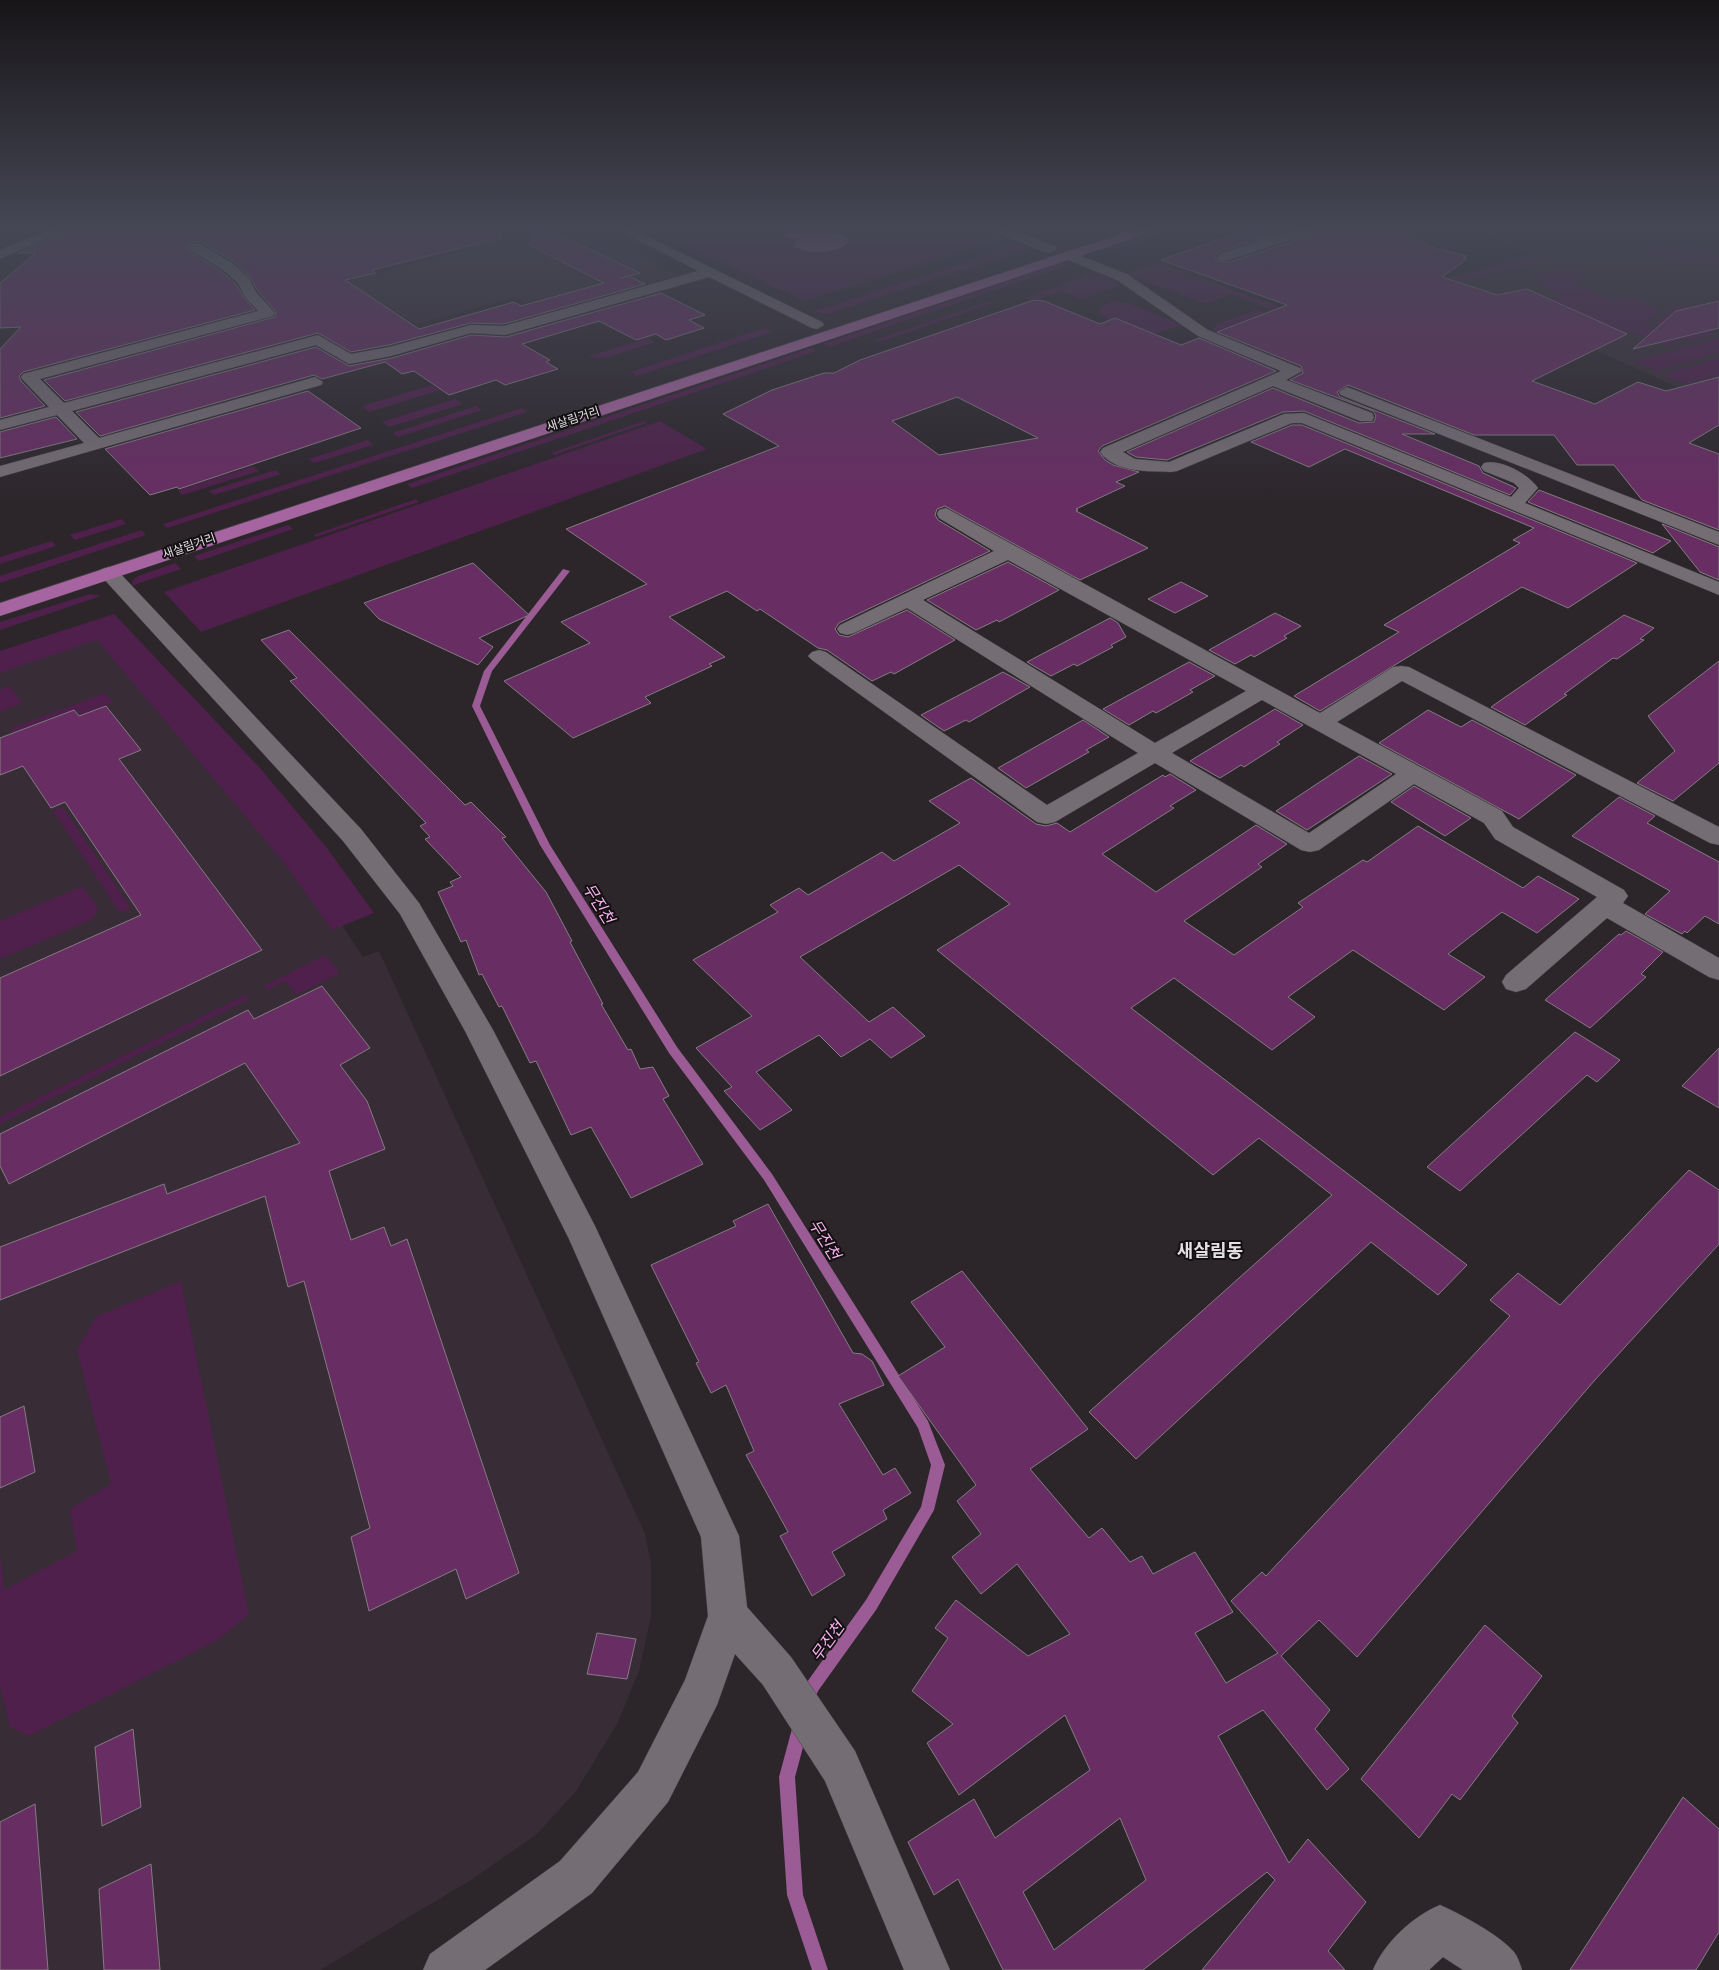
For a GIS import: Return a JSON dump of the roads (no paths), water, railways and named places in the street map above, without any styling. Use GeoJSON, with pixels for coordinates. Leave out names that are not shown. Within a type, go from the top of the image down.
{"type":"FeatureCollection","features":[{"type":"Feature","properties":{"kind":"main road","name":"새살림거리"},"geometry":{"type":"LineString","coordinates":[[202,526],[827,321]]}},
{"type":"Feature","properties":{"kind":"main road","name":"새살림거리"},"geometry":{"type":"LineString","coordinates":[[0,610],[107,563],[862,321]]}},
{"type":"Feature","properties":{"kind":"street"},"geometry":{"type":"LineString","coordinates":[[95,444],[29,377],[238,321]]}},
{"type":"Feature","properties":{"kind":"street"},"geometry":{"type":"LineString","coordinates":[[0,425],[318,340],[349,359],[391,351],[471,329],[504,331],[539,321]]}},
{"type":"Feature","properties":{"kind":"street"},"geometry":{"type":"LineString","coordinates":[[811,321],[817,324]]}},
{"type":"Feature","properties":{"kind":"street"},"geometry":{"type":"LineString","coordinates":[[1186,321],[1203,333],[1294,371],[1109,452],[1131,464],[1171,468],[1290,418],[1304,418],[1719,589]]}},
{"type":"Feature","properties":{"kind":"street"},"geometry":{"type":"LineString","coordinates":[[1272,380],[1383,424]]}},
{"type":"Feature","properties":{"kind":"street"},"geometry":{"type":"LineString","coordinates":[[0,472],[315,382]]}},
{"type":"Feature","properties":{"kind":"street"},"geometry":{"type":"LineString","coordinates":[[1347,392],[1719,539]]}},
{"type":"Feature","properties":{"kind":"street"},"geometry":{"type":"LineString","coordinates":[[1474,460],[1520,479],[1529,488],[1514,504]]}},
{"type":"Feature","properties":{"kind":"street"},"geometry":{"type":"LineString","coordinates":[[946,514],[1008,552],[1493,817],[1504,833],[1615,896],[1516,982]]}},
{"type":"Feature","properties":{"kind":"street"},"geometry":{"type":"LineString","coordinates":[[847,629],[1008,552]]}},
{"type":"Feature","properties":{"kind":"street"},"geometry":{"type":"LineString","coordinates":[[107,563],[346,828],[384,873],[410,909],[479,1030],[584,1236],[720,1536],[728,1616],[702,1690],[653,1787],[576,1878],[446,1970]]}},
{"type":"Feature","properties":{"kind":"street"},"geometry":{"type":"LineString","coordinates":[[908,600],[1155,753],[1310,844],[1413,773]]}},
{"type":"Feature","properties":{"kind":"street"},"geometry":{"type":"LineString","coordinates":[[819,656],[1046,816],[1262,691]]}},
{"type":"Feature","properties":{"kind":"street"},"geometry":{"type":"LineString","coordinates":[[1320,723],[1401,672],[1719,837]]}},
{"type":"Feature","properties":{"kind":"street"},"geometry":{"type":"LineString","coordinates":[[1605,905],[1719,970]]}},
{"type":"Feature","properties":{"kind":"street"},"geometry":{"type":"LineString","coordinates":[[728,1616],[778,1671],[840,1766],[927,1970]]}},
{"type":"Feature","properties":{"kind":"street"},"geometry":{"type":"LineString","coordinates":[[1396,1970],[1440,1928],[1491,1961],[1499,1970]]}},
{"type":"Feature","properties":{"kind":"waterway","name":"무진천"},"geometry":{"type":"LineString","coordinates":[[566,571],[488,671],[476,706],[545,845],[673,1050],[768,1177],[923,1425],[938,1465],[927,1510],[871,1605],[812,1687],[808,1699]]}},
{"type":"Feature","properties":{"kind":"waterway","name":"무진천"},"geometry":{"type":"LineString","coordinates":[[801,1725],[787,1777],[795,1895],[820,1970]]}},
{"type":"Feature","properties":{"kind":"district","name":"새살림동"},"geometry":{"type":"Point","coordinates":[1210,1251]}}]}
